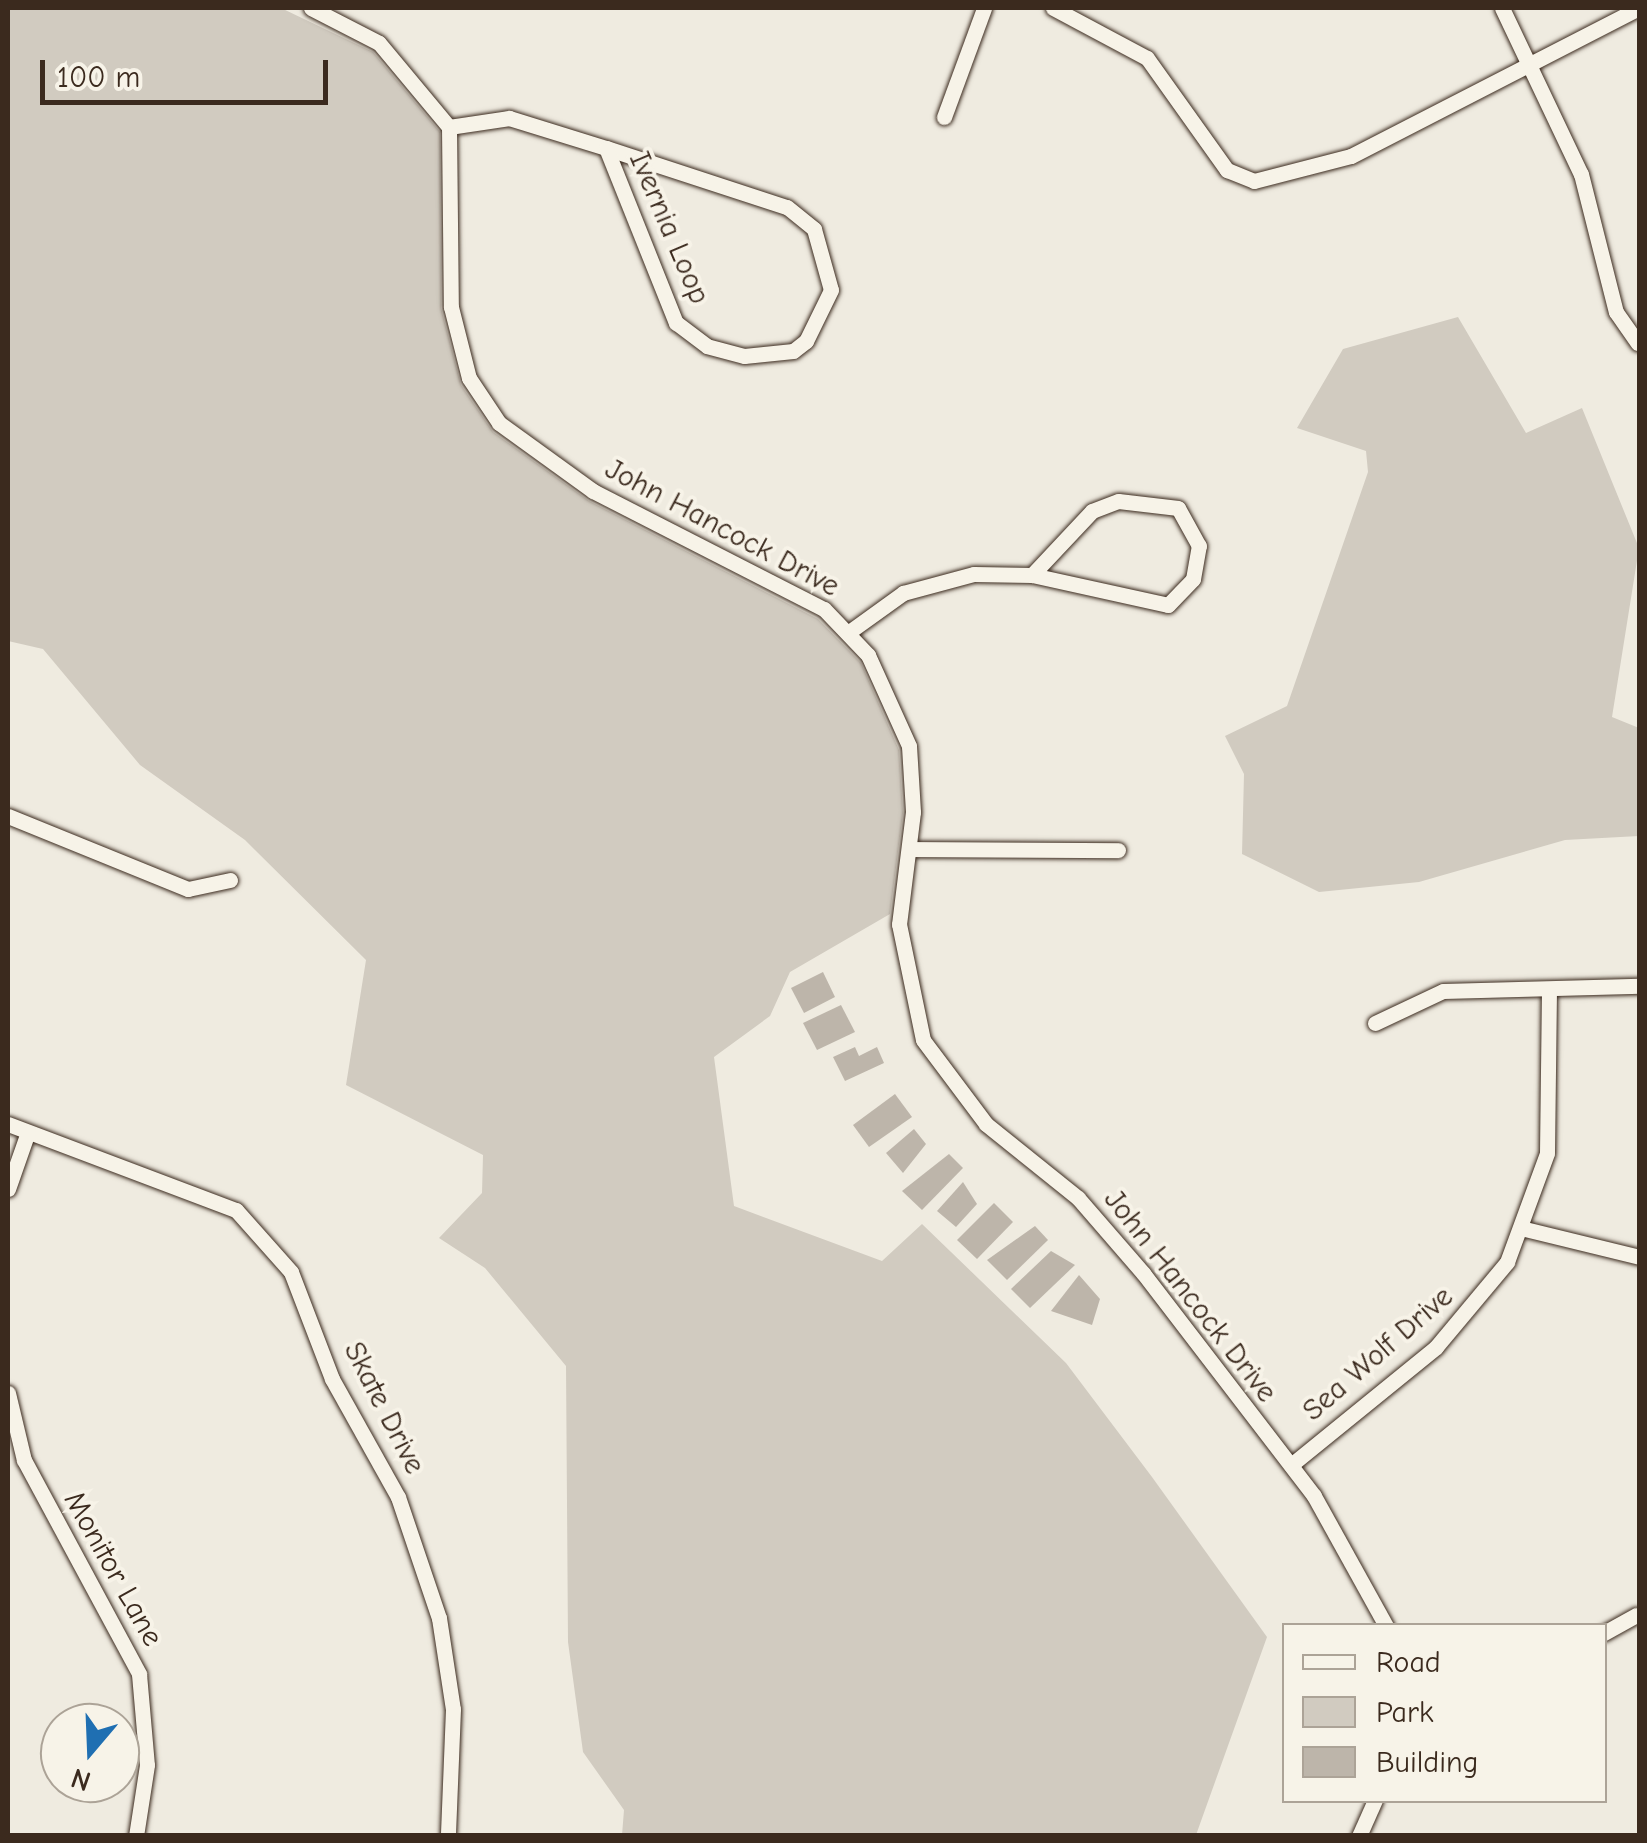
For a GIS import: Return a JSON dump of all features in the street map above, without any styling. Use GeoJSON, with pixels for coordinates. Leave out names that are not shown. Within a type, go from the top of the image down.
{"type":"FeatureCollection","features":[{"type":"Feature","properties":{"kind":"street"},"geometry":{"type":"LineString","coordinates":[[312,8],[379,43],[450,127]]}},
{"type":"Feature","properties":{"kind":"street"},"geometry":{"type":"LineString","coordinates":[[944,118],[984,8]]}},
{"type":"Feature","properties":{"kind":"street"},"geometry":{"type":"LineString","coordinates":[[1054,8],[1147,58],[1242,179],[1272,181],[1343,159],[1532,68],[1639,8]]}},
{"type":"Feature","properties":{"kind":"street"},"geometry":{"type":"LineString","coordinates":[[1502,8],[1581,174],[1605,256],[1616,312],[1638,342]]}},
{"type":"Feature","properties":{"kind":"street","name":"Ivernia Loop"},"geometry":{"type":"LineString","coordinates":[[450,127],[509,118],[606,148],[787,207],[814,230],[831,290],[806,341],[793,352],[744,356],[708,346],[676,323],[606,148]]}},
{"type":"Feature","properties":{"kind":"street","name":"John Hancock Drive"},"geometry":{"type":"LineString","coordinates":[[450,127],[451,306],[469,378],[499,423],[550,466],[824,609],[849,632],[885,683],[908,746],[909,849],[902,962],[939,1070],[986,1124],[1110,1232],[1290,1466],[1362,1569],[1385,1623]]}},
{"type":"Feature","properties":{"kind":"street"},"geometry":{"type":"LineString","coordinates":[[849,632],[877,605],[944,580],[1032,575],[1168,605],[1193,579],[1199,546],[1178,508],[1150,498],[1118,501],[1092,511],[1032,575]]}},
{"type":"Feature","properties":{"kind":"street"},"geometry":{"type":"LineString","coordinates":[[8,816],[188,889],[230,880]]}},
{"type":"Feature","properties":{"kind":"street"},"geometry":{"type":"LineString","coordinates":[[909,849],[1078,857],[1118,850]]}},
{"type":"Feature","properties":{"kind":"street"},"geometry":{"type":"LineString","coordinates":[[1374,1023],[1443,991],[1640,986]]}},
{"type":"Feature","properties":{"kind":"street","name":"Sea Wolf Drive"},"geometry":{"type":"LineString","coordinates":[[1290,1466],[1454,1330],[1525,1229],[1552,1110],[1549,990]]}},
{"type":"Feature","properties":{"kind":"street","name":"Skate Drive"},"geometry":{"type":"LineString","coordinates":[[8,1124],[236,1210],[291,1272],[332,1379],[398,1497],[439,1618],[453,1710],[448,1836]]}},
{"type":"Feature","properties":{"kind":"street"},"geometry":{"type":"LineString","coordinates":[[8,1188],[28,1132]]}},
{"type":"Feature","properties":{"kind":"street"},"geometry":{"type":"LineString","coordinates":[[1525,1229],[1640,1257]]}},
{"type":"Feature","properties":{"kind":"street","name":"Monitor Lane"},"geometry":{"type":"LineString","coordinates":[[8,1393],[16,1462],[138,1674],[146,1766],[136,1836]]}},
{"type":"Feature","properties":{"kind":"street"},"geometry":{"type":"LineString","coordinates":[[1607,1631],[1636,1614]]}},
{"type":"Feature","properties":{"kind":"street"},"geometry":{"type":"LineString","coordinates":[[1359,1836],[1374,1803]]}},
{"type":"Feature","properties":{"kind":"green space"},"geometry":{"type":"Polygon","coordinates":[[[8,8],[281,8],[373,52],[440,132],[441,308],[461,385],[493,432],[589,501],[818,619],[861,663],[899,750],[903,813],[890,914],[790,972],[770,1016],[714,1057],[734,1206],[882,1261],[922,1224],[1066,1363],[1152,1477],[1267,1637],[1196,1835],[622,1835],[624,1810],[583,1752],[568,1642],[566,1366],[485,1268],[439,1238],[482,1193],[483,1155],[346,1085],[366,960],[245,840],[140,765],[43,649],[8,641],[8,8]]]}},
{"type":"Feature","properties":{"kind":"green space"},"geometry":{"type":"Polygon","coordinates":[[[1458,317],[1526,433],[1582,408],[1639,548],[1612,717],[1639,728],[1639,836],[1565,840],[1419,882],[1319,892],[1242,854],[1244,774],[1225,736],[1287,706],[1368,472],[1366,451],[1297,428],[1343,349],[1458,317]]]}},
{"type":"Feature","properties":{"kind":"building"},"geometry":{"type":"Polygon","coordinates":[[[823,972],[835,997],[804,1013],[791,988],[823,972]]]}},
{"type":"Feature","properties":{"kind":"building"},"geometry":{"type":"Polygon","coordinates":[[[841,1005],[855,1032],[817,1050],[803,1023],[841,1005]]]}},
{"type":"Feature","properties":{"kind":"building"},"geometry":{"type":"Polygon","coordinates":[[[855,1047],[859,1056],[877,1047],[884,1063],[845,1081],[833,1057],[855,1047]]]}},
{"type":"Feature","properties":{"kind":"building"},"geometry":{"type":"Polygon","coordinates":[[[895,1094],[912,1117],[869,1147],[853,1125],[895,1094]]]}},
{"type":"Feature","properties":{"kind":"building"},"geometry":{"type":"Polygon","coordinates":[[[914,1129],[926,1144],[903,1173],[886,1153],[914,1129]]]}},
{"type":"Feature","properties":{"kind":"building"},"geometry":{"type":"Polygon","coordinates":[[[949,1154],[963,1168],[922,1210],[902,1191],[949,1154]]]}},
{"type":"Feature","properties":{"kind":"building"},"geometry":{"type":"Polygon","coordinates":[[[963,1182],[977,1204],[956,1227],[937,1211],[963,1182]]]}},
{"type":"Feature","properties":{"kind":"building"},"geometry":{"type":"Polygon","coordinates":[[[994,1203],[1013,1222],[977,1259],[957,1240],[994,1203]]]}},
{"type":"Feature","properties":{"kind":"building"},"geometry":{"type":"Polygon","coordinates":[[[1035,1226],[1048,1240],[1007,1280],[987,1260],[1035,1226]]]}},
{"type":"Feature","properties":{"kind":"building"},"geometry":{"type":"Polygon","coordinates":[[[1051,1251],[1075,1265],[1030,1308],[1011,1289],[1051,1251]]]}},
{"type":"Feature","properties":{"kind":"building"},"geometry":{"type":"Polygon","coordinates":[[[1079,1275],[1100,1299],[1092,1325],[1051,1311],[1079,1275]]]}}]}
